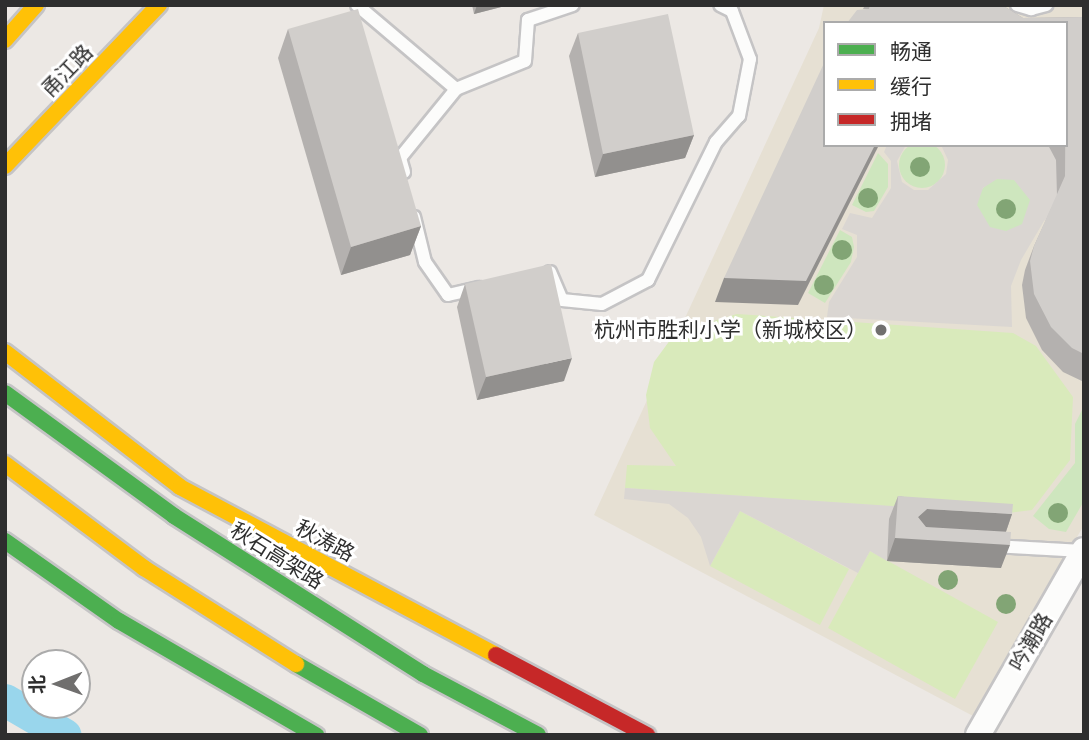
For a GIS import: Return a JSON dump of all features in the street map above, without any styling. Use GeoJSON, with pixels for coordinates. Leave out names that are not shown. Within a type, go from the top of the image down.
{"type":"FeatureCollection","features":[{"type":"Feature","properties":{"kind":"main road"},"geometry":{"type":"LineString","coordinates":[[5,40],[36,5]]}},
{"type":"Feature","properties":{"kind":"main road","name":"甬江路"},"geometry":{"type":"LineString","coordinates":[[5,166],[159,5]]}},
{"type":"Feature","properties":{"kind":"main road","name":"秋涛路"},"geometry":{"type":"LineString","coordinates":[[5,352],[180,487],[647,735]]}},
{"type":"Feature","properties":{"kind":"main road","name":"秋石高架路"},"geometry":{"type":"LineString","coordinates":[[5,393],[174,516],[423,674],[538,735]]}},
{"type":"Feature","properties":{"kind":"main road"},"geometry":{"type":"LineString","coordinates":[[5,464],[144,568],[271,649],[420,735]]}},
{"type":"Feature","properties":{"kind":"main road"},"geometry":{"type":"LineString","coordinates":[[5,541],[119,621],[316,735]]}},
{"type":"Feature","properties":{"kind":"street","name":"吟潮路"},"geometry":{"type":"LineString","coordinates":[[978,735],[1084,551]]}},
{"type":"Feature","properties":{"kind":"lane"},"geometry":{"type":"LineString","coordinates":[[357,5],[456,89]]}},
{"type":"Feature","properties":{"kind":"lane"},"geometry":{"type":"LineString","coordinates":[[499,283],[448,295],[425,262],[400,158],[456,89],[525,61],[528,20],[573,5]]}},
{"type":"Feature","properties":{"kind":"lane"},"geometry":{"type":"LineString","coordinates":[[537,274],[550,271],[562,300],[602,304],[648,280],[716,142],[739,116],[750,59],[732,11],[720,5]]}},
{"type":"Feature","properties":{"kind":"lane"},"geometry":{"type":"LineString","coordinates":[[1017,5],[1031,9],[1046,5]]}},
{"type":"Feature","properties":{"kind":"lane"},"geometry":{"type":"LineString","coordinates":[[973,545],[1084,551]]}},
{"type":"Feature","properties":{"kind":"shaded area","name":"杭州市胜利小学（新城校区）"},"geometry":{"type":"Polygon","coordinates":[[[824,5],[1084,5],[1084,525],[973,716],[594,515],[819,28],[824,5]]]}},
{"type":"Feature","properties":{"kind":"shaded area"},"geometry":{"type":"Polygon","coordinates":[[[886,147],[905,147],[897,161],[902,182],[914,190],[928,190],[946,174],[948,160],[942,147],[1066,147],[1072,195],[1044,221],[1021,260],[1011,286],[1012,327],[827,317],[829,302],[857,257],[857,235],[842,229],[850,213],[872,218],[891,188],[891,161],[884,152],[886,147]],[[997,179],[983,188],[977,205],[990,227],[1006,231],[1022,224],[1030,200],[1014,180],[997,179]]]}},
{"type":"Feature","properties":{"kind":"shaded area"},"geometry":{"type":"Polygon","coordinates":[[[625,488],[996,513],[890,519],[887,561],[870,551],[858,573],[740,511],[710,566],[701,537],[688,518],[669,504],[624,499],[625,488]]]}},
{"type":"Feature","properties":{"kind":"green space"},"geometry":{"type":"Polygon","coordinates":[[[909,147],[935,147],[943,156],[943,174],[931,186],[913,186],[901,174],[901,156],[909,147]]]}},
{"type":"Feature","properties":{"kind":"green space"},"geometry":{"type":"Polygon","coordinates":[[[878,153],[888,164],[888,187],[874,211],[866,212],[852,205],[878,153]]]}},
{"type":"Feature","properties":{"kind":"green space"},"geometry":{"type":"Polygon","coordinates":[[[1004,178],[1023,186],[1031,205],[1023,224],[1004,232],[985,224],[977,205],[985,186],[1004,178]]]}},
{"type":"Feature","properties":{"kind":"green space"},"geometry":{"type":"Polygon","coordinates":[[[840,230],[852,237],[854,247],[851,262],[825,303],[808,293],[840,230]]]}},
{"type":"Feature","properties":{"kind":"green space"},"geometry":{"type":"Polygon","coordinates":[[[737,314],[1013,333],[1036,346],[1073,397],[1070,460],[1032,510],[1001,514],[625,488],[627,465],[676,466],[650,428],[646,395],[654,362],[676,332],[737,314]]]}},
{"type":"Feature","properties":{"kind":"green space"},"geometry":{"type":"Polygon","coordinates":[[[1084,406],[1084,501],[1066,532],[1049,529],[1033,516],[1075,463],[1075,424],[1084,406]]]}},
{"type":"Feature","properties":{"kind":"green space"},"geometry":{"type":"Polygon","coordinates":[[[740,511],[849,569],[820,625],[710,566],[740,511]]]}},
{"type":"Feature","properties":{"kind":"green space"},"geometry":{"type":"Polygon","coordinates":[[[870,551],[998,622],[955,699],[828,628],[870,551]]]}},
{"type":"Feature","properties":{"kind":"building"},"geometry":{"type":"Polygon","coordinates":[[[870,5],[1002,5],[1023,18],[1084,17],[1084,354],[1072,348],[1051,327],[1034,294],[1030,261],[1065,176],[1065,147],[1068,147],[1068,21],[849,21],[857,10],[869,9],[870,5]]]}},
{"type":"Feature","properties":{"kind":"building"},"geometry":{"type":"Polygon","coordinates":[[[358,9],[421,226],[351,247],[288,29],[358,9]]]}},
{"type":"Feature","properties":{"kind":"building"},"geometry":{"type":"Polygon","coordinates":[[[668,14],[694,135],[603,154],[578,33],[668,14]]]}},
{"type":"Feature","properties":{"kind":"building"},"geometry":{"type":"Polygon","coordinates":[[[823,65],[823,147],[874,147],[806,281],[724,278],[823,65]]]}},
{"type":"Feature","properties":{"kind":"building"},"geometry":{"type":"Polygon","coordinates":[[[551,264],[572,358],[486,377],[465,284],[551,264]]]}},
{"type":"Feature","properties":{"kind":"building"},"geometry":{"type":"Polygon","coordinates":[[[898,496],[1013,504],[1012,514],[927,509],[918,517],[926,527],[1011,532],[1010,545],[895,538],[898,496]]]}},
{"type":"Feature","properties":{"kind":"waterway"},"geometry":{"type":"LineString","coordinates":[[5,700],[65,735]]}},
{"type":"Feature","properties":{"kind":"traffic: fast"},"geometry":{"type":"LineString","coordinates":[[5,393],[174,516],[423,674],[538,735]]}},
{"type":"Feature","properties":{"kind":"traffic: fast"},"geometry":{"type":"LineString","coordinates":[[5,541],[119,621],[316,735]]}},
{"type":"Feature","properties":{"kind":"traffic: fast"},"geometry":{"type":"LineString","coordinates":[[296,664],[420,735]]}},
{"type":"Feature","properties":{"kind":"traffic: slow"},"geometry":{"type":"LineString","coordinates":[[5,40],[36,5]]}},
{"type":"Feature","properties":{"kind":"traffic: slow"},"geometry":{"type":"LineString","coordinates":[[5,166],[159,5]]}},
{"type":"Feature","properties":{"kind":"traffic: slow"},"geometry":{"type":"LineString","coordinates":[[5,352],[180,487],[496,655]]}},
{"type":"Feature","properties":{"kind":"traffic: slow"},"geometry":{"type":"LineString","coordinates":[[5,464],[144,568],[296,664]]}},
{"type":"Feature","properties":{"kind":"traffic: jam"},"geometry":{"type":"LineString","coordinates":[[496,655],[647,735]]}},
{"type":"Feature","properties":{"kind":"place","name":"杭州市胜利小学（新城校区）"},"geometry":{"type":"Point","coordinates":[881,330]}}]}
